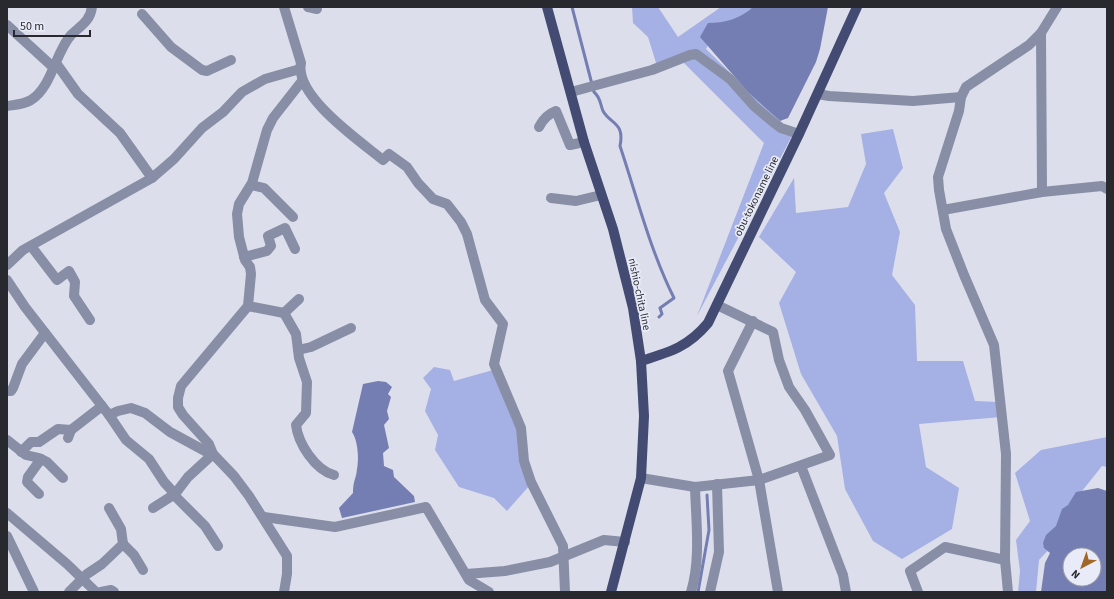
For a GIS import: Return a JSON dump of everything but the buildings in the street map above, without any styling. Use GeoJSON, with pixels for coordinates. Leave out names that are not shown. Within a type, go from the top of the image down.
{"type":"FeatureCollection","features":[{"type":"Feature","properties":{"kind":"main road","name":"nishio-chita line"},"geometry":{"type":"LineString","coordinates":[[547,7],[572,92],[584,142],[613,229],[633,308],[641,361],[644,416],[641,478],[611,592]]}},
{"type":"Feature","properties":{"kind":"main road","name":"obu-tokoname line"},"geometry":{"type":"LineString","coordinates":[[641,361],[682,348],[695,338],[708,323],[818,94],[857,7]]}},
{"type":"Feature","properties":{"kind":"street"},"geometry":{"type":"LineString","coordinates":[[7,106],[30,101],[44,86],[71,35],[87,21],[92,7]]}},
{"type":"Feature","properties":{"kind":"street"},"geometry":{"type":"LineString","coordinates":[[284,7],[301,63],[300,69],[302,81],[325,112],[383,160],[388,154],[407,168],[418,184],[433,199],[447,204],[461,222],[467,234],[485,300],[503,324],[494,364],[521,428],[524,461],[548,519],[562,546],[564,556],[565,592]]}},
{"type":"Feature","properties":{"kind":"street"},"geometry":{"type":"LineString","coordinates":[[1008,592],[1005,560],[1006,454],[994,345],[948,236],[938,176],[959,111],[961,97],[966,87],[1029,45],[1041,33],[1057,7]]}},
{"type":"Feature","properties":{"kind":"street"},"geometry":{"type":"LineString","coordinates":[[142,14],[171,47],[202,70],[207,71],[231,60]]}},
{"type":"Feature","properties":{"kind":"street"},"geometry":{"type":"LineString","coordinates":[[7,25],[55,66],[78,94],[120,133],[152,178]]}},
{"type":"Feature","properties":{"kind":"street"},"geometry":{"type":"LineString","coordinates":[[1041,33],[1042,192]]}},
{"type":"Feature","properties":{"kind":"street"},"geometry":{"type":"LineString","coordinates":[[572,92],[652,70],[696,54],[730,79],[754,106],[773,122],[781,128],[799,134]]}},
{"type":"Feature","properties":{"kind":"street"},"geometry":{"type":"LineString","coordinates":[[7,265],[22,251],[152,178],[174,159],[202,128],[223,112],[242,92],[265,79],[300,69]]}},
{"type":"Feature","properties":{"kind":"street"},"geometry":{"type":"LineString","coordinates":[[284,592],[288,574],[287,556],[264,517],[234,476],[211,452],[209,444],[178,407],[178,398],[181,386],[248,306],[251,274],[250,267],[244,257],[239,237],[237,214],[239,204],[251,185],[267,130],[273,118],[302,81]]}},
{"type":"Feature","properties":{"kind":"street"},"geometry":{"type":"LineString","coordinates":[[818,94],[913,101],[961,97]]}},
{"type":"Feature","properties":{"kind":"street"},"geometry":{"type":"LineString","coordinates":[[539,127],[542,121],[550,113],[556,111],[570,145],[584,142]]}},
{"type":"Feature","properties":{"kind":"street"},"geometry":{"type":"LineString","coordinates":[[251,185],[264,188],[293,217]]}},
{"type":"Feature","properties":{"kind":"street"},"geometry":{"type":"LineString","coordinates":[[943,210],[1042,192],[1102,186],[1107,189]]}},
{"type":"Feature","properties":{"kind":"street"},"geometry":{"type":"LineString","coordinates":[[551,198],[576,201],[601,195]]}},
{"type":"Feature","properties":{"kind":"street"},"geometry":{"type":"LineString","coordinates":[[244,257],[267,251],[271,246],[268,236],[285,228],[295,249]]}},
{"type":"Feature","properties":{"kind":"street"},"geometry":{"type":"LineString","coordinates":[[31,246],[58,280],[69,271],[75,282],[74,296],[90,320]]}},
{"type":"Feature","properties":{"kind":"street"},"geometry":{"type":"LineString","coordinates":[[7,280],[45,333],[109,415],[126,440],[149,459],[164,482],[205,526],[218,546]]}},
{"type":"Feature","properties":{"kind":"street"},"geometry":{"type":"LineString","coordinates":[[284,313],[299,299]]}},
{"type":"Feature","properties":{"kind":"street"},"geometry":{"type":"LineString","coordinates":[[641,478],[697,486],[759,480],[830,455],[805,410],[789,387],[779,360],[773,332],[753,321],[717,305]]}},
{"type":"Feature","properties":{"kind":"street"},"geometry":{"type":"LineString","coordinates":[[248,306],[284,313],[296,334],[298,350],[307,382],[308,402],[306,413],[296,425],[297,436],[314,463],[334,475]]}},
{"type":"Feature","properties":{"kind":"street"},"geometry":{"type":"LineString","coordinates":[[753,321],[728,371],[759,480],[778,592]]}},
{"type":"Feature","properties":{"kind":"street"},"geometry":{"type":"LineString","coordinates":[[298,350],[311,347],[337,333],[351,328]]}},
{"type":"Feature","properties":{"kind":"street"},"geometry":{"type":"LineString","coordinates":[[7,391],[11,391],[13,388],[22,364],[45,333]]}},
{"type":"Feature","properties":{"kind":"street"},"geometry":{"type":"LineString","coordinates":[[21,452],[31,442],[39,442],[58,429],[69,434],[102,406]]}},
{"type":"Feature","properties":{"kind":"street"},"geometry":{"type":"LineString","coordinates":[[109,415],[131,408],[145,413],[170,432],[205,451],[211,452]]}},
{"type":"Feature","properties":{"kind":"street"},"geometry":{"type":"LineString","coordinates":[[7,440],[26,455],[41,459],[62,478]]}},
{"type":"Feature","properties":{"kind":"street"},"geometry":{"type":"LineString","coordinates":[[153,508],[174,494],[211,452]]}},
{"type":"Feature","properties":{"kind":"street"},"geometry":{"type":"LineString","coordinates":[[39,494],[27,482],[28,477],[41,459]]}},
{"type":"Feature","properties":{"kind":"street"},"geometry":{"type":"LineString","coordinates":[[801,466],[843,575],[846,592]]}},
{"type":"Feature","properties":{"kind":"street"},"geometry":{"type":"LineString","coordinates":[[710,592],[719,552],[715,485]]}},
{"type":"Feature","properties":{"kind":"street"},"geometry":{"type":"LineString","coordinates":[[691,592],[694,583],[696,551],[697,486]]}},
{"type":"Feature","properties":{"kind":"street"},"geometry":{"type":"LineString","coordinates":[[264,517],[335,527],[426,507],[469,580],[489,592]]}},
{"type":"Feature","properties":{"kind":"street"},"geometry":{"type":"LineString","coordinates":[[109,508],[122,529],[123,544],[134,556],[143,570]]}},
{"type":"Feature","properties":{"kind":"street"},"geometry":{"type":"LineString","coordinates":[[7,513],[96,592]]}},
{"type":"Feature","properties":{"kind":"street"},"geometry":{"type":"LineString","coordinates":[[7,536],[34,592]]}},
{"type":"Feature","properties":{"kind":"street"},"geometry":{"type":"LineString","coordinates":[[466,574],[505,571],[535,566],[550,562],[604,540],[625,542]]}},
{"type":"Feature","properties":{"kind":"street"},"geometry":{"type":"LineString","coordinates":[[70,592],[82,579],[102,564],[123,544]]}},
{"type":"Feature","properties":{"kind":"street"},"geometry":{"type":"LineString","coordinates":[[918,592],[910,571],[945,547],[1005,560]]}},
{"type":"Feature","properties":{"kind":"street"},"geometry":{"type":"LineString","coordinates":[[101,592],[111,590],[114,592]]}},
{"type":"Feature","properties":{"kind":"shaded area"},"geometry":{"type":"Polygon","coordinates":[[[632,7],[658,7],[678,37],[721,7],[757,7],[713,36],[706,49],[793,134],[697,316],[764,143],[682,61],[657,66],[648,37],[633,23],[632,7]]]}},
{"type":"Feature","properties":{"kind":"shaded area"},"geometry":{"type":"Polygon","coordinates":[[[753,7],[828,7],[816,62],[788,118],[780,121],[748,92],[700,37],[708,23],[732,20],[743,15],[753,7]]]}},
{"type":"Feature","properties":{"kind":"shaded area"},"geometry":{"type":"Polygon","coordinates":[[[893,129],[903,168],[884,193],[900,232],[892,275],[915,305],[917,361],[963,361],[975,401],[998,402],[1001,417],[919,424],[926,467],[959,488],[952,529],[902,559],[873,541],[845,489],[837,436],[801,374],[779,303],[796,272],[759,237],[794,178],[796,213],[848,207],[866,164],[861,134],[893,129]]]}},
{"type":"Feature","properties":{"kind":"shaded area"},"geometry":{"type":"Polygon","coordinates":[[[434,367],[450,370],[454,381],[493,370],[523,421],[530,485],[507,511],[494,498],[459,487],[435,450],[438,435],[425,411],[431,389],[423,378],[434,367]]]}},
{"type":"Feature","properties":{"kind":"shaded area"},"geometry":{"type":"Polygon","coordinates":[[[378,381],[386,382],[392,387],[388,394],[391,397],[387,411],[389,419],[384,425],[389,448],[383,453],[384,466],[393,470],[394,477],[414,496],[415,502],[342,518],[339,508],[353,493],[353,485],[357,473],[358,450],[356,440],[352,432],[363,384],[378,381]]]}},
{"type":"Feature","properties":{"kind":"shaded area"},"geometry":{"type":"Polygon","coordinates":[[[1107,437],[1107,467],[1102,466],[1063,515],[1056,542],[1039,560],[1036,592],[1018,592],[1020,571],[1016,540],[1030,521],[1015,473],[1041,450],[1107,437]]]}},
{"type":"Feature","properties":{"kind":"shaded area"},"geometry":{"type":"Polygon","coordinates":[[[1098,488],[1107,491],[1107,592],[1041,592],[1045,563],[1050,553],[1044,548],[1043,543],[1046,535],[1056,526],[1062,509],[1068,505],[1076,492],[1098,488]]]}},
{"type":"Feature","properties":{"kind":"waterway"},"geometry":{"type":"LineString","coordinates":[[572,7],[594,92],[599,99],[603,111],[619,128],[621,138],[620,146],[644,223],[665,280],[674,298],[660,308],[662,314],[659,317]]}},
{"type":"Feature","properties":{"kind":"waterway"},"geometry":{"type":"LineString","coordinates":[[698,592],[709,530],[707,495]]}}]}
